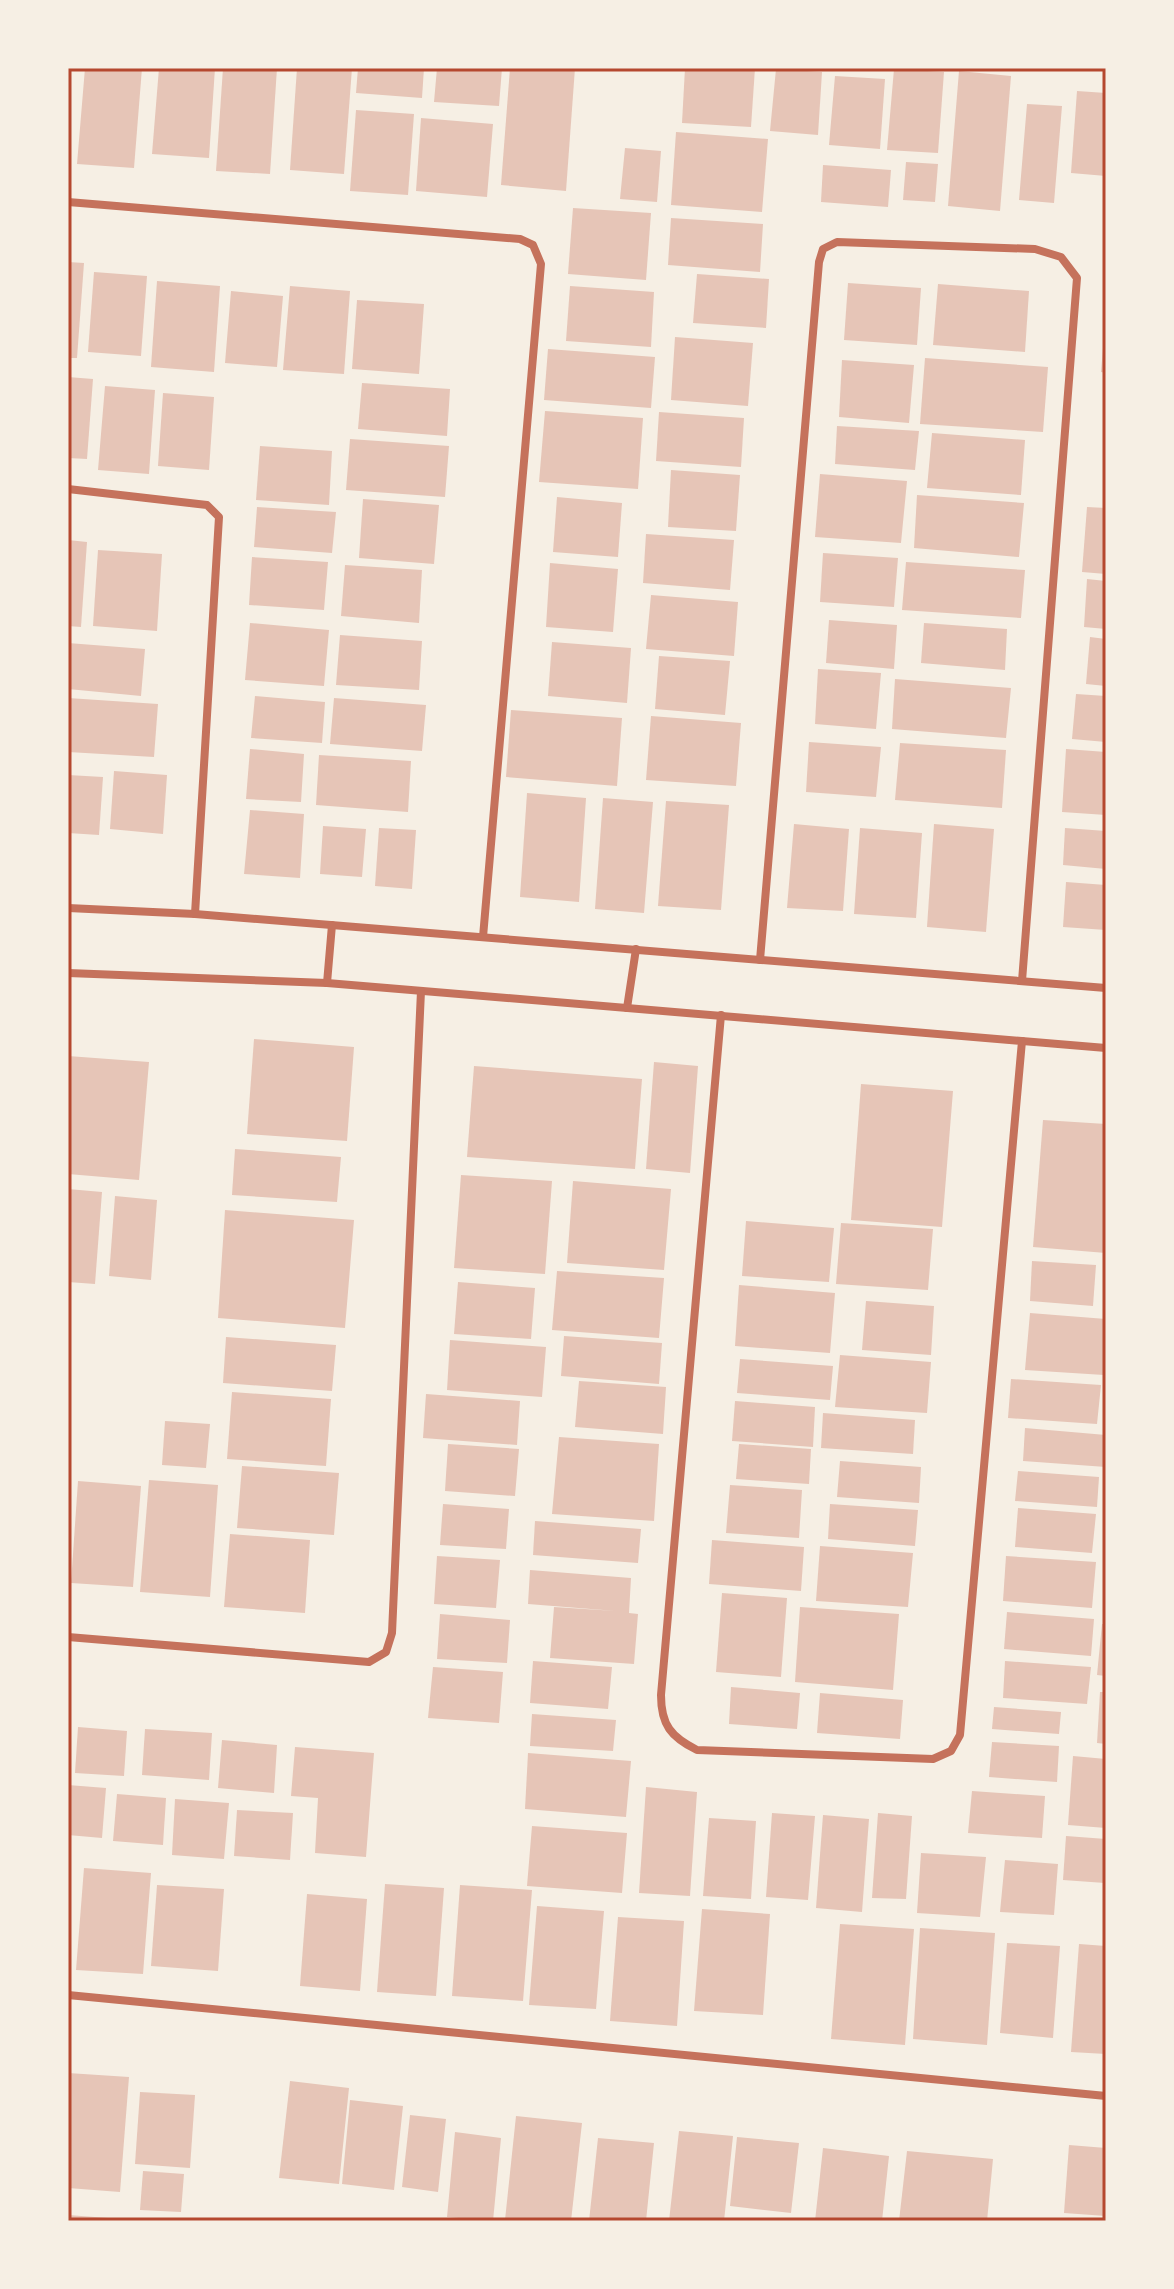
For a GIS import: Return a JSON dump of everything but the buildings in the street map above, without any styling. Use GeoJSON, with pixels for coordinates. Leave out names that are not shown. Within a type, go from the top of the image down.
{"type":"FeatureCollection","features":[{"type":"Feature","properties":{"kind":"street"},"geometry":{"type":"LineString","coordinates":[[68,202],[520,239],[539,253],[541,264],[483,937]]}},
{"type":"Feature","properties":{"kind":"street"},"geometry":{"type":"LineString","coordinates":[[760,960],[819,262],[823,249],[837,242],[1035,249],[1061,257],[1077,278],[1022,981]]}},
{"type":"Feature","properties":{"kind":"street"},"geometry":{"type":"LineString","coordinates":[[68,489],[207,505],[219,517],[195,914]]}},
{"type":"Feature","properties":{"kind":"street"},"geometry":{"type":"LineString","coordinates":[[68,908],[195,914],[1106,988]]}},
{"type":"Feature","properties":{"kind":"street"},"geometry":{"type":"LineString","coordinates":[[327,983],[332,925]]}},
{"type":"Feature","properties":{"kind":"street"},"geometry":{"type":"LineString","coordinates":[[627,1008],[636,949]]}},
{"type":"Feature","properties":{"kind":"street"},"geometry":{"type":"LineString","coordinates":[[68,973],[327,983],[1106,1048]]}},
{"type":"Feature","properties":{"kind":"street"},"geometry":{"type":"LineString","coordinates":[[68,1637],[369,1662],[386,1652],[392,1633],[421,991]]}},
{"type":"Feature","properties":{"kind":"street"},"geometry":{"type":"LineString","coordinates":[[721,1015],[661,1695],[661,1713],[669,1733],[697,1750],[933,1759],[951,1751],[960,1735],[1022,1041]]}},
{"type":"Feature","properties":{"kind":"street"},"geometry":{"type":"LineString","coordinates":[[68,1995],[1106,2096]]}}]}
